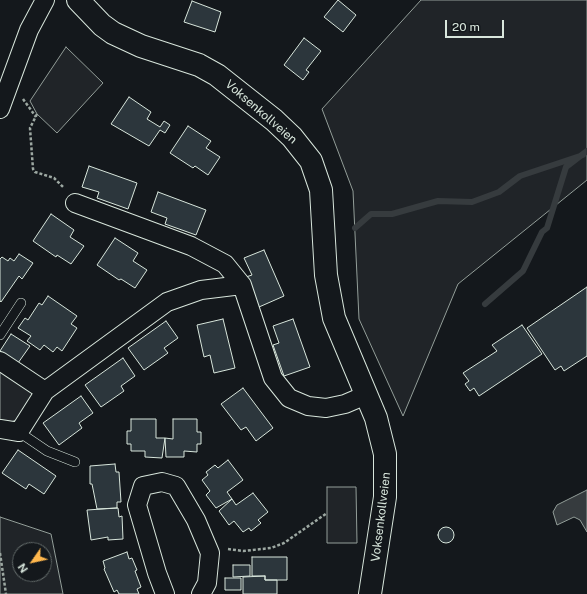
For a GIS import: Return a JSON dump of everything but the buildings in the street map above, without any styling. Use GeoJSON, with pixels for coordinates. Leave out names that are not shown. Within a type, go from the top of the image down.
{"type":"FeatureCollection","features":[{"type":"Feature","properties":{"kind":"street"},"geometry":{"type":"LineString","coordinates":[[0,109],[28,30],[45,0]]}},
{"type":"Feature","properties":{"kind":"street","name":"Voksenkollveien"},"geometry":{"type":"LineString","coordinates":[[78,0],[102,26],[113,33],[141,46],[200,65],[217,75],[274,120],[303,149],[316,173],[321,190],[326,275],[334,318],[382,438],[387,468],[384,512],[370,594]]}},
{"type":"Feature","properties":{"kind":"street"},"geometry":{"type":"LineString","coordinates":[[75,203],[190,246],[225,264],[242,285],[273,378],[289,398],[308,406],[326,408],[345,404],[366,395]]}},
{"type":"Feature","properties":{"kind":"street"},"geometry":{"type":"LineString","coordinates":[[0,429],[3,431],[19,432],[45,391],[166,302],[201,290],[242,285]]}},
{"type":"Feature","properties":{"kind":"street"},"geometry":{"type":"LineString","coordinates":[[0,362],[45,391]]}},
{"type":"Feature","properties":{"kind":"street"},"geometry":{"type":"LineString","coordinates":[[165,594],[136,505],[143,486],[162,482],[176,486],[196,520],[210,553],[207,583],[201,594]]}},
{"type":"Feature","properties":{"kind":"lane"},"geometry":{"type":"LineString","coordinates":[[0,335],[21,302]]}},
{"type":"Feature","properties":{"kind":"lane"},"geometry":{"type":"LineString","coordinates":[[19,432],[47,451],[75,462]]}},
{"type":"Feature","properties":{"kind":"path"},"geometry":{"type":"LineString","coordinates":[[37,114],[30,128],[33,169],[36,172],[54,178],[60,182],[75,203]]}},
{"type":"Feature","properties":{"kind":"path"},"geometry":{"type":"LineString","coordinates":[[210,553],[227,549],[243,551],[272,548],[284,543],[327,513]]}},
{"type":"Feature","properties":{"kind":"path"},"geometry":{"type":"LineString","coordinates":[[0,553],[6,594]]}},
{"type":"Feature","properties":{"kind":"shaded area"},"geometry":{"type":"Polygon","coordinates":[[[421,0],[587,0],[587,180],[458,284],[403,416],[359,319],[353,191],[322,109],[421,0]]]}},
{"type":"Feature","properties":{"kind":"shaded area"},"geometry":{"type":"Polygon","coordinates":[[[66,47],[103,83],[57,133],[37,114],[30,101],[66,47]]]}},
{"type":"Feature","properties":{"kind":"shaded area"},"geometry":{"type":"Polygon","coordinates":[[[0,370],[33,393],[16,420],[11,422],[0,420],[0,370]]]}},
{"type":"Feature","properties":{"kind":"shaded area"},"geometry":{"type":"Polygon","coordinates":[[[327,487],[356,487],[357,543],[327,543],[327,487]]]}},
{"type":"Feature","properties":{"kind":"shaded area"},"geometry":{"type":"Polygon","coordinates":[[[587,490],[587,532],[580,520],[574,517],[557,525],[553,512],[557,505],[587,490]]]}},
{"type":"Feature","properties":{"kind":"shaded area"},"geometry":{"type":"Polygon","coordinates":[[[0,517],[51,534],[63,594],[0,594],[0,517]]]}},
{"type":"Feature","properties":{"kind":"waterway"},"geometry":{"type":"LineString","coordinates":[[485,304],[523,271],[542,232],[547,228],[566,167],[587,151]]}},
{"type":"Feature","properties":{"kind":"waterway"},"geometry":{"type":"LineString","coordinates":[[355,228],[371,214],[392,214],[438,201],[472,202],[499,192],[520,176],[583,155]]}}]}
